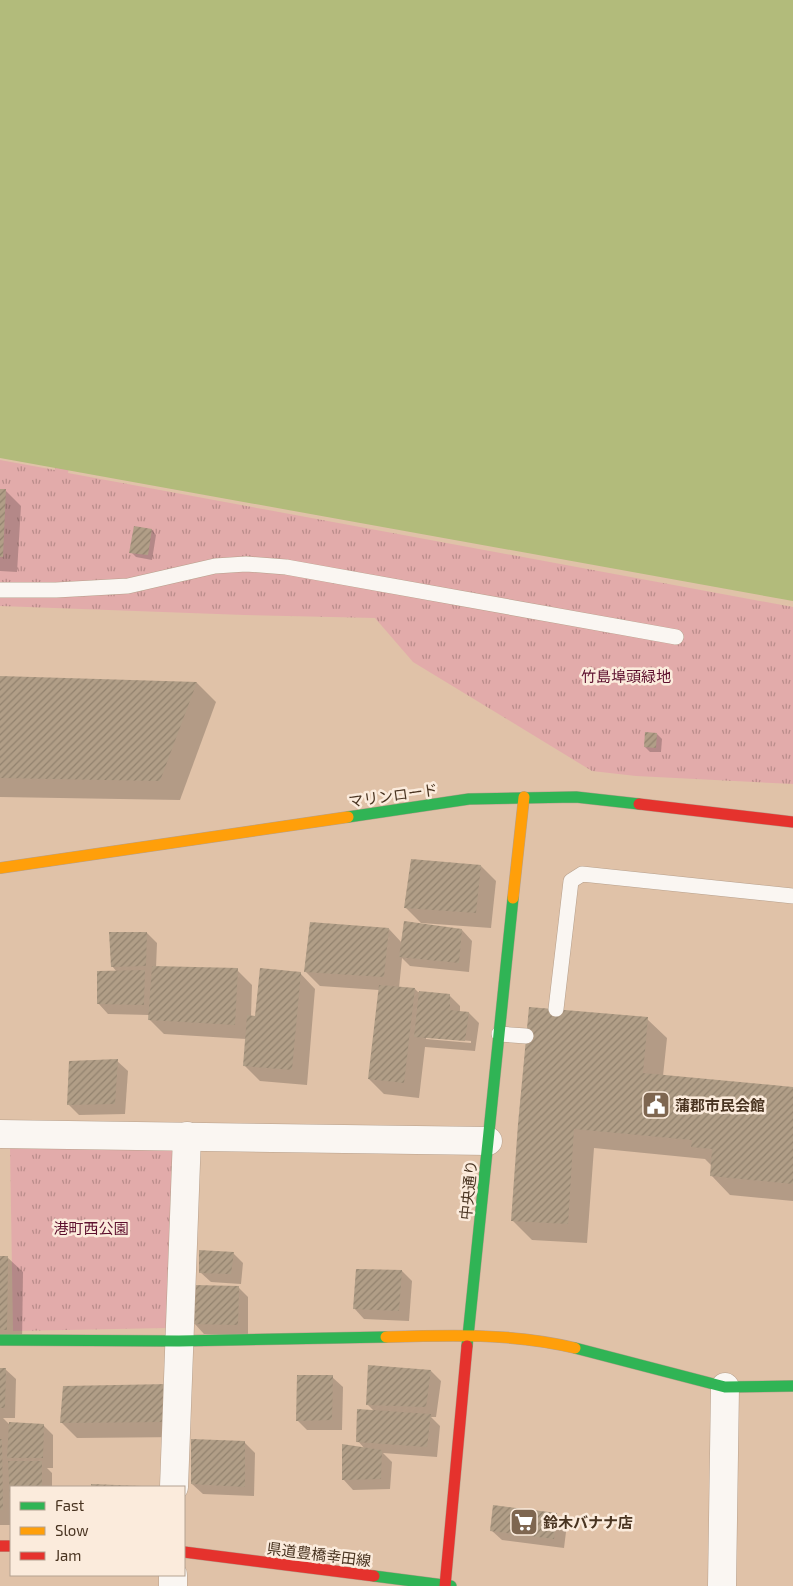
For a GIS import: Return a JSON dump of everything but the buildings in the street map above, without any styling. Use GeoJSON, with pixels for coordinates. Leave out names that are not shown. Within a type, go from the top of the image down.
{"type":"FeatureCollection","features":[{"type":"Feature","properties":{"kind":"street","name":"中央通り"},"geometry":{"type":"LineString","coordinates":[[447,1586],[468,1335],[524,797]]}},
{"type":"Feature","properties":{"kind":"street","name":"マリンロード"},"geometry":{"type":"LineString","coordinates":[[0,868],[469,799],[576,798],[793,822]]}},
{"type":"Feature","properties":{"kind":"street"},"geometry":{"type":"LineString","coordinates":[[0,1134],[488,1141]]}},
{"type":"Feature","properties":{"kind":"street"},"geometry":{"type":"LineString","coordinates":[[174,1486],[187,1136]]}},
{"type":"Feature","properties":{"kind":"street"},"geometry":{"type":"LineString","coordinates":[[0,1340],[179,1341],[468,1335],[550,1342],[725,1387],[793,1386]]}},
{"type":"Feature","properties":{"kind":"street"},"geometry":{"type":"LineString","coordinates":[[722,1586],[725,1387]]}},
{"type":"Feature","properties":{"kind":"street","name":"県道豊橋幸田線"},"geometry":{"type":"LineString","coordinates":[[185,1552],[447,1586]]}},
{"type":"Feature","properties":{"kind":"lane"},"geometry":{"type":"LineString","coordinates":[[0,590],[56,590],[128,586],[215,566],[246,564],[286,567],[676,637]]}},
{"type":"Feature","properties":{"kind":"lane"},"geometry":{"type":"LineString","coordinates":[[556,1009],[571,881],[582,874],[793,896]]}},
{"type":"Feature","properties":{"kind":"lane"},"geometry":{"type":"LineString","coordinates":[[499,1034],[526,1036]]}},
{"type":"Feature","properties":{"kind":"green space","name":"竹島埠頭緑地"},"geometry":{"type":"Polygon","coordinates":[[[82,392],[68,473],[793,607],[793,784],[636,776],[592,771],[413,662],[375,618],[0,606],[0,460],[55,470],[64,413],[82,392]]]}},
{"type":"Feature","properties":{"kind":"green space","name":"港町西公園"},"geometry":{"type":"Polygon","coordinates":[[[10,1147],[173,1149],[168,1328],[13,1331],[10,1147]]]}},
{"type":"Feature","properties":{"kind":"shaded area"},"geometry":{"type":"Polygon","coordinates":[[[0,0],[793,0],[793,601],[0,458],[0,0]]]}},
{"type":"Feature","properties":{"kind":"traffic: fast"},"geometry":{"type":"LineString","coordinates":[[348,817],[469,799],[576,797],[639,804]]}},
{"type":"Feature","properties":{"kind":"traffic: fast"},"geometry":{"type":"LineString","coordinates":[[467,1346],[513,898]]}},
{"type":"Feature","properties":{"kind":"traffic: fast"},"geometry":{"type":"LineString","coordinates":[[0,1340],[179,1341],[386,1337]]}},
{"type":"Feature","properties":{"kind":"traffic: fast"},"geometry":{"type":"LineString","coordinates":[[575,1348],[725,1387],[793,1386]]}},
{"type":"Feature","properties":{"kind":"traffic: fast"},"geometry":{"type":"LineString","coordinates":[[374,1576],[451,1586]]}},
{"type":"Feature","properties":{"kind":"traffic: slow"},"geometry":{"type":"LineString","coordinates":[[513,898],[524,797]]}},
{"type":"Feature","properties":{"kind":"traffic: slow"},"geometry":{"type":"LineString","coordinates":[[0,868],[348,817]]}},
{"type":"Feature","properties":{"kind":"traffic: slow"},"geometry":{"type":"LineString","coordinates":[[386,1337],[505,1337],[575,1348]]}},
{"type":"Feature","properties":{"kind":"traffic: jam"},"geometry":{"type":"LineString","coordinates":[[639,804],[793,822]]}},
{"type":"Feature","properties":{"kind":"traffic: jam"},"geometry":{"type":"LineString","coordinates":[[445,1586],[467,1346]]}},
{"type":"Feature","properties":{"kind":"traffic: jam"},"geometry":{"type":"LineString","coordinates":[[0,1546],[10,1546]]}},
{"type":"Feature","properties":{"kind":"traffic: jam"},"geometry":{"type":"LineString","coordinates":[[185,1552],[374,1576]]}},
{"type":"Feature","properties":{"kind":"place","name":"蒲郡市民会館"},"geometry":{"type":"Point","coordinates":[656,1105]}},
{"type":"Feature","properties":{"kind":"place","name":"鈴木バナナ店"},"geometry":{"type":"Point","coordinates":[524,1522]}}]}
